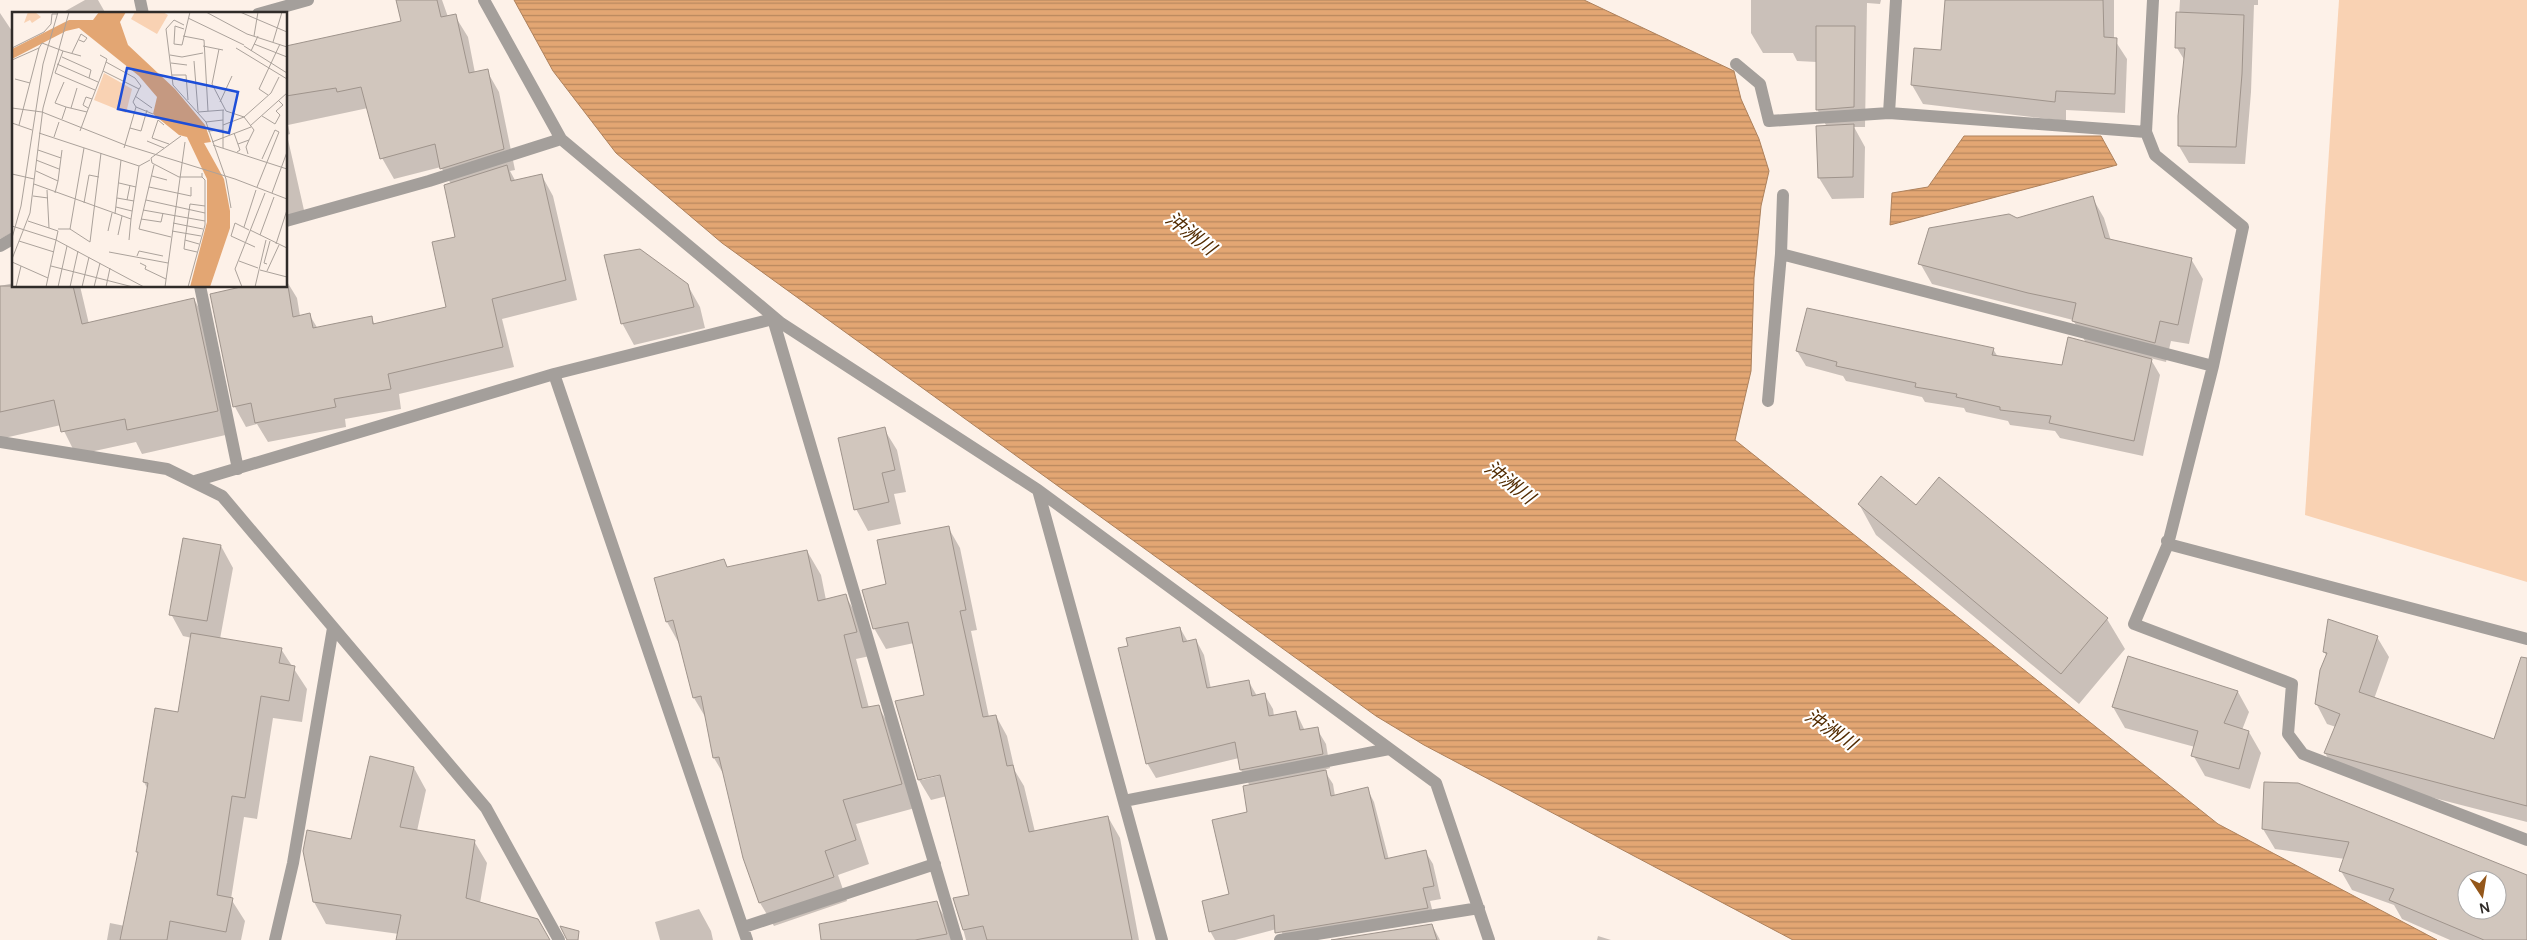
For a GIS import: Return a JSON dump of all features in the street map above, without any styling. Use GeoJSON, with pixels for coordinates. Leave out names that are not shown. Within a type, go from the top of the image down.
{"type":"FeatureCollection","features":[{"type":"Feature","properties":{"kind":"street"},"geometry":{"type":"LineString","coordinates":[[265,12],[308,0]]}},
{"type":"Feature","properties":{"kind":"street"},"geometry":{"type":"LineString","coordinates":[[484,0],[561,139],[777,321],[1038,490],[1436,783],[1490,940]]}},
{"type":"Feature","properties":{"kind":"street"},"geometry":{"type":"LineString","coordinates":[[1889,113],[1896,0]]}},
{"type":"Feature","properties":{"kind":"street"},"geometry":{"type":"LineString","coordinates":[[2153,0],[2146,132],[2155,155],[2243,226],[2213,366],[2167,542],[2134,624],[2292,684],[2288,734],[2303,754],[2527,840]]}},
{"type":"Feature","properties":{"kind":"street"},"geometry":{"type":"LineString","coordinates":[[1736,64],[1760,84],[1769,121],[1889,113],[2146,132]]}},
{"type":"Feature","properties":{"kind":"street"},"geometry":{"type":"LineString","coordinates":[[288,220],[429,181],[561,139]]}},
{"type":"Feature","properties":{"kind":"street"},"geometry":{"type":"LineString","coordinates":[[1768,401],[1781,254],[1783,195]]}},
{"type":"Feature","properties":{"kind":"street"},"geometry":{"type":"LineString","coordinates":[[0,246],[12,239]]}},
{"type":"Feature","properties":{"kind":"street"},"geometry":{"type":"LineString","coordinates":[[1781,254],[2213,366]]}},
{"type":"Feature","properties":{"kind":"street"},"geometry":{"type":"LineString","coordinates":[[200,288],[238,469]]}},
{"type":"Feature","properties":{"kind":"street"},"geometry":{"type":"LineString","coordinates":[[195,481],[554,374],[777,321]]}},
{"type":"Feature","properties":{"kind":"street"},"geometry":{"type":"LineString","coordinates":[[777,321],[958,940]]}},
{"type":"Feature","properties":{"kind":"street"},"geometry":{"type":"LineString","coordinates":[[554,374],[744,926],[747,940]]}},
{"type":"Feature","properties":{"kind":"street"},"geometry":{"type":"LineString","coordinates":[[0,442],[167,469],[195,481],[222,496],[486,808],[559,940]]}},
{"type":"Feature","properties":{"kind":"street"},"geometry":{"type":"LineString","coordinates":[[1038,490],[1162,940]]}},
{"type":"Feature","properties":{"kind":"street"},"geometry":{"type":"LineString","coordinates":[[2167,542],[2527,639]]}},
{"type":"Feature","properties":{"kind":"street"},"geometry":{"type":"LineString","coordinates":[[275,940],[293,863],[333,628]]}},
{"type":"Feature","properties":{"kind":"street"},"geometry":{"type":"LineString","coordinates":[[1124,801],[1390,749]]}},
{"type":"Feature","properties":{"kind":"street"},"geometry":{"type":"LineString","coordinates":[[744,926],[935,864]]}},
{"type":"Feature","properties":{"kind":"street"},"geometry":{"type":"LineString","coordinates":[[1280,940],[1479,908]]}},
{"type":"Feature","properties":{"kind":"shaded area"},"geometry":{"type":"Polygon","coordinates":[[[2339,0],[2527,0],[2527,582],[2305,515],[2339,0]]]}},
{"type":"Feature","properties":{"kind":"water","name":"沖洲川"},"geometry":{"type":"Polygon","coordinates":[[[514,0],[1584,0],[1734,71],[1741,99],[1759,139],[1769,171],[1761,206],[1754,278],[1751,371],[1735,440],[2218,824],[2437,940],[1793,940],[1424,745],[1376,716],[722,243],[616,153],[553,71],[514,0]]]}},
{"type":"Feature","properties":{"kind":"water"},"geometry":{"type":"Polygon","coordinates":[[[1964,136],[2101,136],[2117,165],[1890,225],[1892,193],[1928,187],[1964,136]]]}},
{"type":"Feature","properties":{"kind":"building"},"geometry":{"type":"Polygon","coordinates":[[[396,0],[437,0],[441,17],[456,14],[469,73],[488,69],[504,149],[440,169],[435,144],[380,159],[361,87],[337,92],[336,88],[288,96],[288,46],[401,21],[396,0]]]}},
{"type":"Feature","properties":{"kind":"building"},"geometry":{"type":"Polygon","coordinates":[[[1945,0],[2103,0],[2104,37],[2117,38],[2115,94],[2056,91],[2055,102],[1911,85],[1914,48],[1941,50],[1945,0]]]}},
{"type":"Feature","properties":{"kind":"building"},"geometry":{"type":"Polygon","coordinates":[[[2176,12],[2244,15],[2242,74],[2236,147],[2178,146],[2178,116],[2185,48],[2175,48],[2176,12]]]}},
{"type":"Feature","properties":{"kind":"building"},"geometry":{"type":"Polygon","coordinates":[[[1816,26],[1855,26],[1854,107],[1816,110],[1816,26]]]}},
{"type":"Feature","properties":{"kind":"building"},"geometry":{"type":"Polygon","coordinates":[[[1854,124],[1853,177],[1818,178],[1816,126],[1854,124]]]}},
{"type":"Feature","properties":{"kind":"building"},"geometry":{"type":"Polygon","coordinates":[[[507,165],[511,181],[542,174],[566,280],[492,299],[503,347],[388,374],[391,389],[334,399],[336,407],[255,423],[251,403],[233,407],[210,294],[236,288],[288,288],[288,286],[293,317],[310,313],[313,328],[372,316],[373,324],[446,307],[432,242],[455,237],[444,185],[507,165]]]}},
{"type":"Feature","properties":{"kind":"building"},"geometry":{"type":"Polygon","coordinates":[[[2093,196],[2105,238],[2192,258],[2178,325],[2160,321],[2155,343],[2072,321],[2076,303],[2028,293],[1918,264],[1929,228],[2009,214],[2017,218],[2093,196]]]}},
{"type":"Feature","properties":{"kind":"building"},"geometry":{"type":"Polygon","coordinates":[[[640,249],[688,284],[694,307],[621,324],[604,255],[640,249]]]}},
{"type":"Feature","properties":{"kind":"building"},"geometry":{"type":"Polygon","coordinates":[[[0,286],[12,286],[12,288],[73,288],[82,324],[194,298],[218,411],[127,430],[125,419],[61,432],[54,400],[0,412],[0,286]]]}},
{"type":"Feature","properties":{"kind":"building"},"geometry":{"type":"Polygon","coordinates":[[[1807,308],[1994,348],[1992,355],[2062,365],[2068,337],[2152,359],[2134,441],[2049,423],[2051,416],[2000,410],[2000,407],[1956,397],[1957,394],[1915,387],[1916,383],[1836,366],[1837,362],[1796,351],[1807,308]]]}},
{"type":"Feature","properties":{"kind":"building"},"geometry":{"type":"Polygon","coordinates":[[[885,427],[895,470],[882,473],[889,502],[854,510],[838,438],[885,427]]]}},
{"type":"Feature","properties":{"kind":"building"},"geometry":{"type":"Polygon","coordinates":[[[1881,476],[1916,505],[1939,477],[2108,618],[2061,674],[1858,504],[1881,476]]]}},
{"type":"Feature","properties":{"kind":"building"},"geometry":{"type":"Polygon","coordinates":[[[949,526],[966,610],[960,611],[983,717],[996,715],[1007,766],[1013,765],[1029,832],[1108,816],[1132,940],[987,940],[983,926],[963,930],[953,898],[969,895],[940,775],[918,780],[895,701],[924,695],[908,622],[873,629],[862,590],[886,584],[877,540],[949,526]]]}},
{"type":"Feature","properties":{"kind":"building"},"geometry":{"type":"Polygon","coordinates":[[[183,538],[221,545],[207,621],[169,615],[183,538]]]}},
{"type":"Feature","properties":{"kind":"building"},"geometry":{"type":"Polygon","coordinates":[[[807,550],[818,601],[846,594],[857,632],[844,635],[862,708],[879,705],[902,784],[843,800],[856,840],[825,851],[834,877],[759,903],[743,858],[719,757],[713,758],[701,696],[693,698],[673,620],[666,622],[654,578],[724,559],[727,567],[807,550]]]}},
{"type":"Feature","properties":{"kind":"building"},"geometry":{"type":"Polygon","coordinates":[[[2328,619],[2378,636],[2359,692],[2494,739],[2521,657],[2527,658],[2527,806],[2324,753],[2340,714],[2315,704],[2320,670],[2327,653],[2323,652],[2328,619]]]}},
{"type":"Feature","properties":{"kind":"building"},"geometry":{"type":"Polygon","coordinates":[[[1180,627],[1183,642],[1196,639],[1207,688],[1249,680],[1252,696],[1265,693],[1269,716],[1296,711],[1300,730],[1318,727],[1323,754],[1240,770],[1235,742],[1146,764],[1118,648],[1128,646],[1126,638],[1180,627]]]}},
{"type":"Feature","properties":{"kind":"building"},"geometry":{"type":"Polygon","coordinates":[[[191,633],[282,648],[279,663],[295,666],[289,701],[261,696],[245,798],[232,796],[217,895],[233,898],[226,932],[170,921],[167,940],[120,940],[138,852],[136,852],[148,783],[143,782],[155,708],[178,712],[191,633]]]}},
{"type":"Feature","properties":{"kind":"building"},"geometry":{"type":"Polygon","coordinates":[[[2128,656],[2238,691],[2224,723],[2249,731],[2239,769],[2191,756],[2198,731],[2112,707],[2128,656]]]}},
{"type":"Feature","properties":{"kind":"building"},"geometry":{"type":"Polygon","coordinates":[[[370,756],[414,767],[400,827],[475,840],[466,898],[538,919],[550,940],[396,940],[401,915],[313,902],[303,851],[307,830],[351,839],[370,756]]]}},
{"type":"Feature","properties":{"kind":"building"},"geometry":{"type":"Polygon","coordinates":[[[1326,770],[1331,796],[1368,787],[1385,859],[1426,850],[1434,886],[1423,888],[1428,908],[1275,933],[1274,915],[1209,932],[1202,901],[1229,894],[1212,820],[1247,812],[1243,786],[1326,770]]]}},
{"type":"Feature","properties":{"kind":"building"},"geometry":{"type":"Polygon","coordinates":[[[2264,782],[2298,783],[2527,875],[2527,940],[2484,940],[2389,900],[2394,889],[2339,871],[2349,842],[2262,829],[2264,782]]]}},
{"type":"Feature","properties":{"kind":"building"},"geometry":{"type":"Polygon","coordinates":[[[937,901],[947,934],[915,940],[821,940],[819,924],[937,901]]]}},
{"type":"Feature","properties":{"kind":"building"},"geometry":{"type":"Polygon","coordinates":[[[1432,924],[1437,940],[1331,940],[1432,924]]]}},
{"type":"Feature","properties":{"kind":"building"},"geometry":{"type":"Polygon","coordinates":[[[560,926],[579,931],[578,940],[567,940],[560,926]]]}}]}
